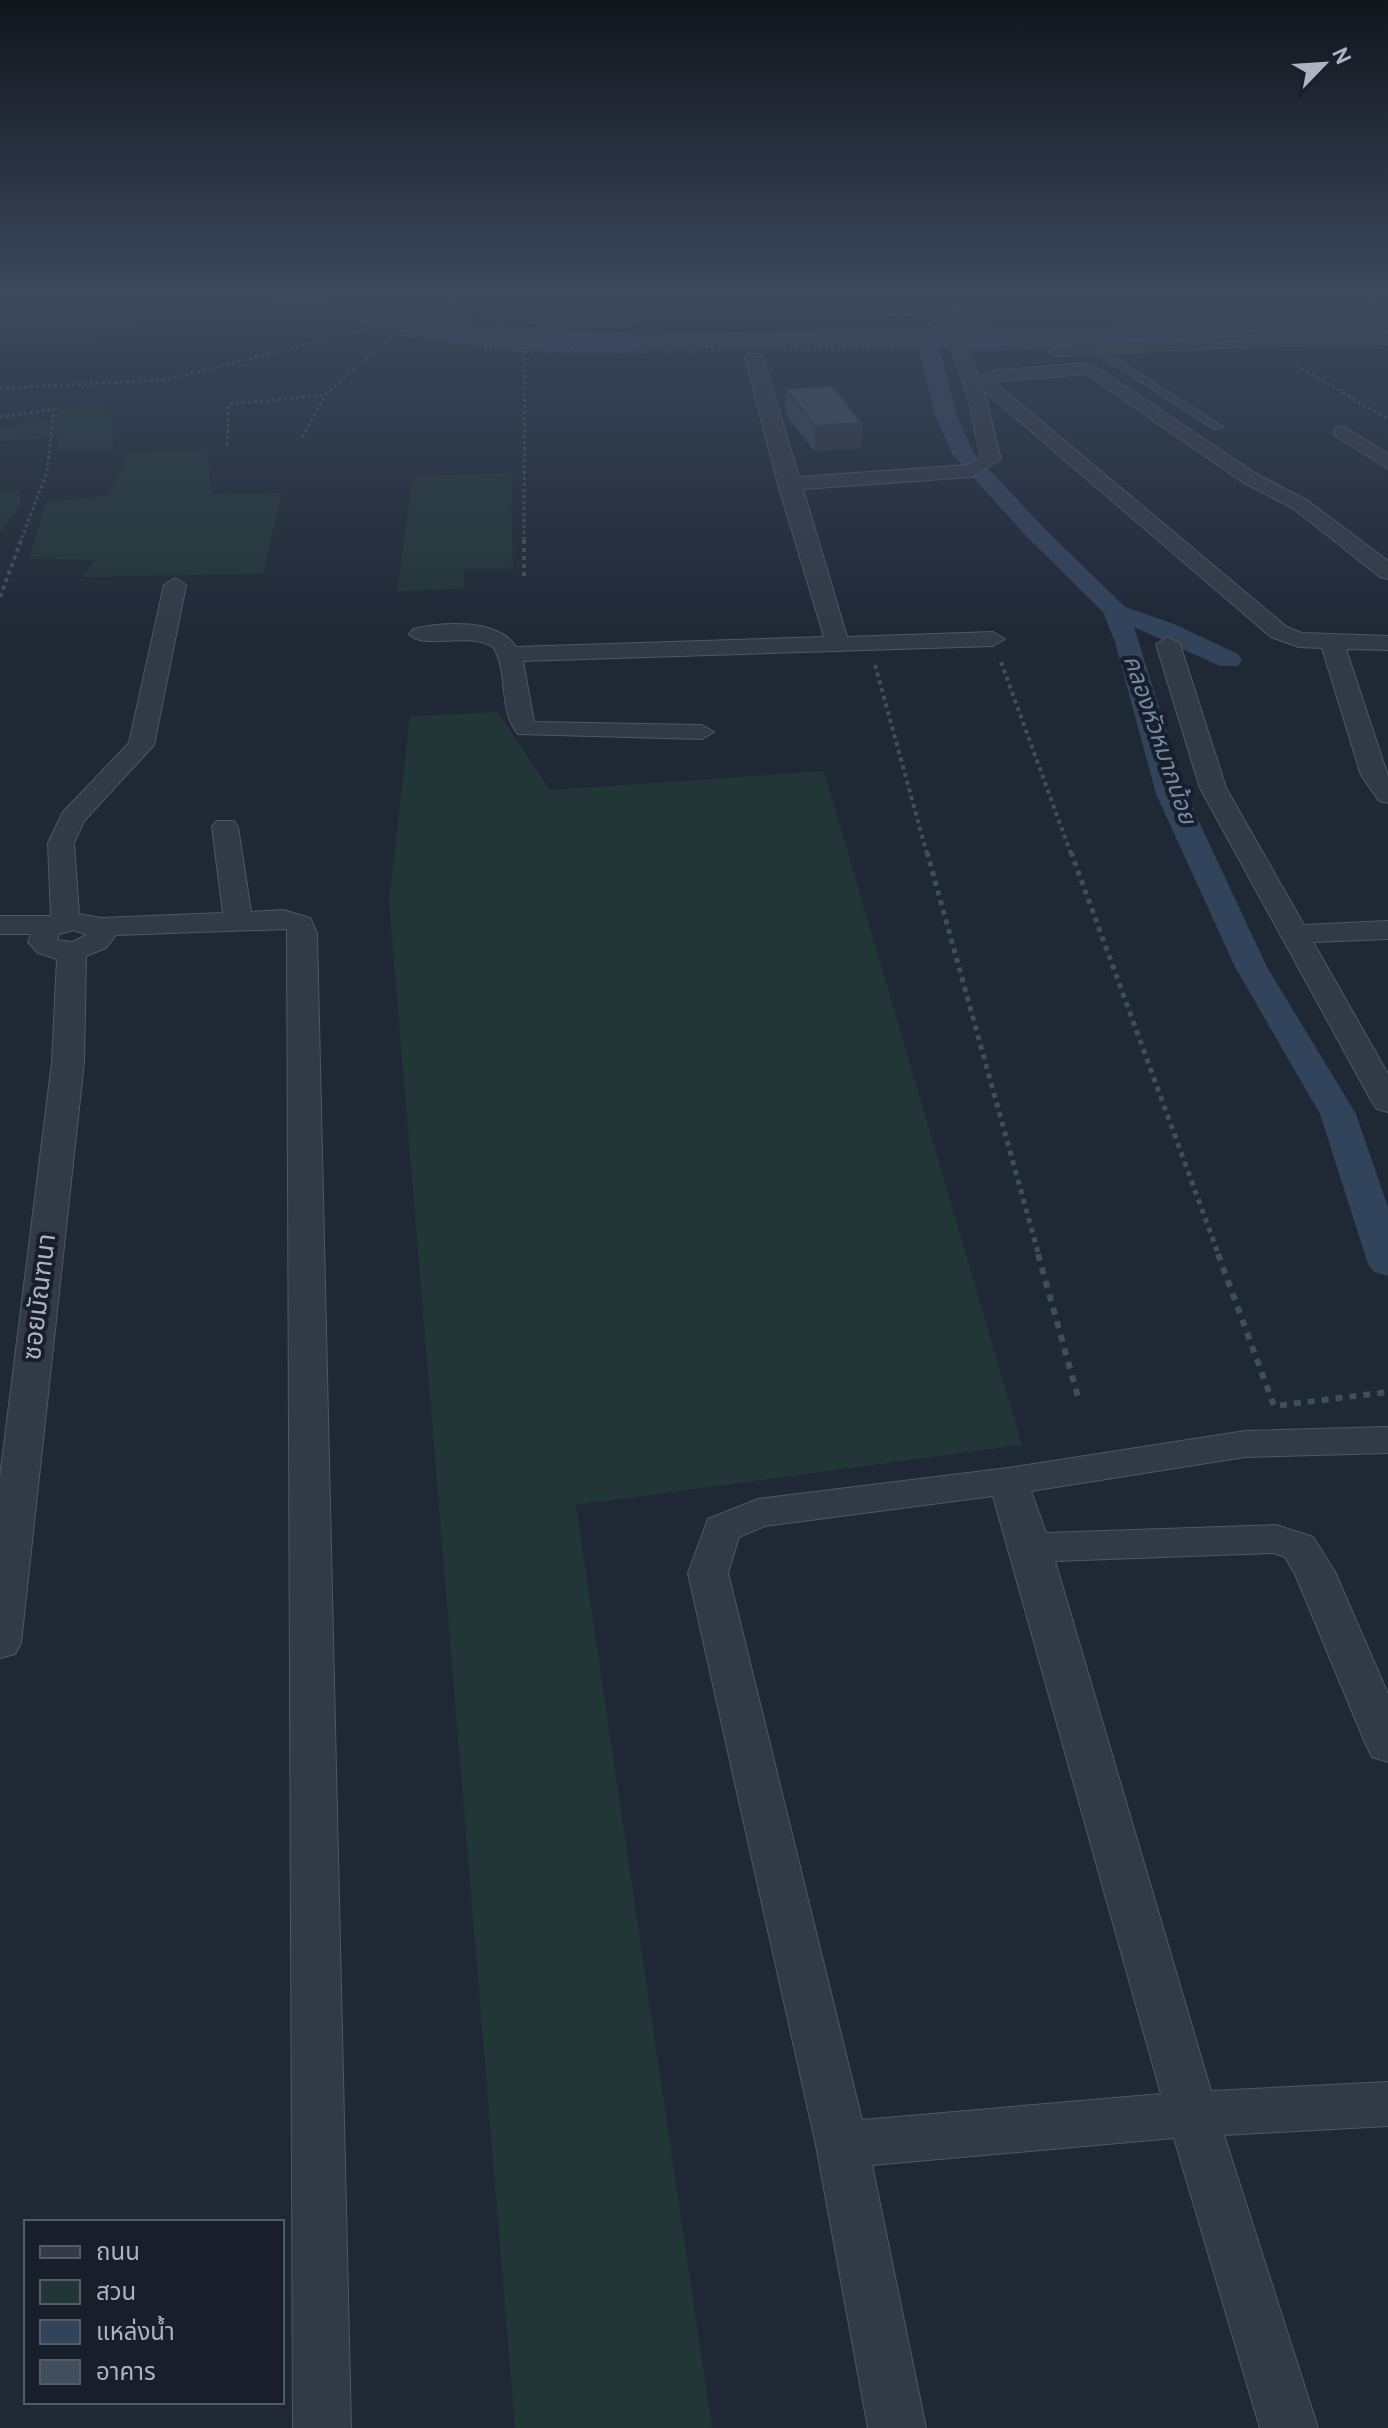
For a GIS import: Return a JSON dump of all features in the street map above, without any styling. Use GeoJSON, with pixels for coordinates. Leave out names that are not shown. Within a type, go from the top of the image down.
{"type":"FeatureCollection","features":[{"type":"Feature","properties":{"kind":"street"},"geometry":{"type":"LineString","coordinates":[[767,407],[837,641]]}},
{"type":"Feature","properties":{"kind":"street"},"geometry":{"type":"LineString","coordinates":[[788,484],[972,471],[991,459],[975,407]]}},
{"type":"Feature","properties":{"kind":"street"},"geometry":{"type":"LineString","coordinates":[[1013,407],[1288,637],[1388,643]]}},
{"type":"Feature","properties":{"kind":"street"},"geometry":{"type":"LineString","coordinates":[[1147,407],[1248,477],[1301,505],[1388,572]]}},
{"type":"Feature","properties":{"kind":"street"},"geometry":{"type":"LineString","coordinates":[[1343,432],[1388,463]]}},
{"type":"Feature","properties":{"kind":"street","name":"ซอยมัณฑนา"},"geometry":{"type":"LineString","coordinates":[[0,1643],[68,1062],[58,934],[61,843],[72,818],[141,745],[175,585]]}},
{"type":"Feature","properties":{"kind":"street"},"geometry":{"type":"LineString","coordinates":[[421,634],[490,634],[511,654],[516,664],[519,718],[527,729],[702,732]]}},
{"type":"Feature","properties":{"kind":"street"},"geometry":{"type":"LineString","coordinates":[[511,654],[837,641],[993,639]]}},
{"type":"Feature","properties":{"kind":"street"},"geometry":{"type":"LineString","coordinates":[[1332,642],[1374,775],[1388,795]]}},
{"type":"Feature","properties":{"kind":"street"},"geometry":{"type":"LineString","coordinates":[[1168,644],[1213,788],[1388,1102]]}},
{"type":"Feature","properties":{"kind":"street"},"geometry":{"type":"LineString","coordinates":[[225,827],[238,920]]}},
{"type":"Feature","properties":{"kind":"street"},"geometry":{"type":"LineString","coordinates":[[0,940],[58,934],[82,921],[101,927],[283,919],[300,924],[303,933],[322,2428]]}},
{"type":"Feature","properties":{"kind":"street"},"geometry":{"type":"LineString","coordinates":[[0,925],[58,934]]}},
{"type":"Feature","properties":{"kind":"street"},"geometry":{"type":"LineString","coordinates":[[1292,934],[1388,930]]}},
{"type":"Feature","properties":{"kind":"street"},"geometry":{"type":"LineString","coordinates":[[897,2428],[842,2145],[708,1573],[722,1529],[758,1513],[1008,1481],[1245,1444],[1380,1440]]}},
{"type":"Feature","properties":{"kind":"street"},"geometry":{"type":"LineString","coordinates":[[1008,1481],[1031,1548],[1192,2114],[1289,2428]]}},
{"type":"Feature","properties":{"kind":"street"},"geometry":{"type":"LineString","coordinates":[[1031,1548],[1276,1539],[1299,1547],[1315,1572],[1388,1745]]}},
{"type":"Feature","properties":{"kind":"street"},"geometry":{"type":"LineString","coordinates":[[842,2145],[1192,2114],[1388,2104]]}},
{"type":"Feature","properties":{"kind":"lane"},"geometry":{"type":"LineString","coordinates":[[1187,407],[1218,427]]}},
{"type":"Feature","properties":{"kind":"path"},"geometry":{"type":"LineString","coordinates":[[227,445],[229,407]]}},
{"type":"Feature","properties":{"kind":"path"},"geometry":{"type":"LineString","coordinates":[[302,437],[319,407]]}},
{"type":"Feature","properties":{"kind":"path"},"geometry":{"type":"LineString","coordinates":[[524,576],[525,407]]}},
{"type":"Feature","properties":{"kind":"path"},"geometry":{"type":"LineString","coordinates":[[1368,407],[1388,419]]}},
{"type":"Feature","properties":{"kind":"path"},"geometry":{"type":"LineString","coordinates":[[0,417],[54,409],[47,472],[0,597]]}},
{"type":"Feature","properties":{"kind":"path"},"geometry":{"type":"LineString","coordinates":[[993,639],[1274,1406],[1388,1392]]}},
{"type":"Feature","properties":{"kind":"path"},"geometry":{"type":"LineString","coordinates":[[875,659],[1078,1397]]}},
{"type":"Feature","properties":{"kind":"green space"},"geometry":{"type":"Polygon","coordinates":[[[102,407],[112,417],[113,451],[57,451],[58,438],[0,441],[0,427],[46,420],[65,408],[102,407]]]}},
{"type":"Feature","properties":{"kind":"green space"},"geometry":{"type":"Polygon","coordinates":[[[207,449],[211,494],[282,493],[263,574],[83,577],[94,560],[29,559],[46,501],[108,496],[129,454],[207,449]]]}},
{"type":"Feature","properties":{"kind":"green space"},"geometry":{"type":"Polygon","coordinates":[[[511,473],[513,569],[465,569],[464,588],[397,592],[413,476],[511,473]]]}},
{"type":"Feature","properties":{"kind":"green space"},"geometry":{"type":"Polygon","coordinates":[[[0,490],[19,490],[21,504],[0,533],[0,490]]]}},
{"type":"Feature","properties":{"kind":"green space"},"geometry":{"type":"Polygon","coordinates":[[[498,712],[550,790],[824,771],[1022,1445],[576,1505],[712,2428],[515,2428],[389,901],[410,716],[498,712]]]}},
{"type":"Feature","properties":{"kind":"building"},"geometry":{"type":"Polygon","coordinates":[[[800,407],[849,407],[862,423],[815,426],[800,407]]]}},
{"type":"Feature","properties":{"kind":"waterway","name":"คลองหัวหมากน้อย"},"geometry":{"type":"LineString","coordinates":[[944,407],[963,454],[1035,532],[1114,609],[1128,642],[1171,794],[1251,967],[1338,1114],[1388,1264]]}},
{"type":"Feature","properties":{"kind":"waterway"},"geometry":{"type":"LineString","coordinates":[[1116,612],[1165,629],[1229,660]]}}]}
